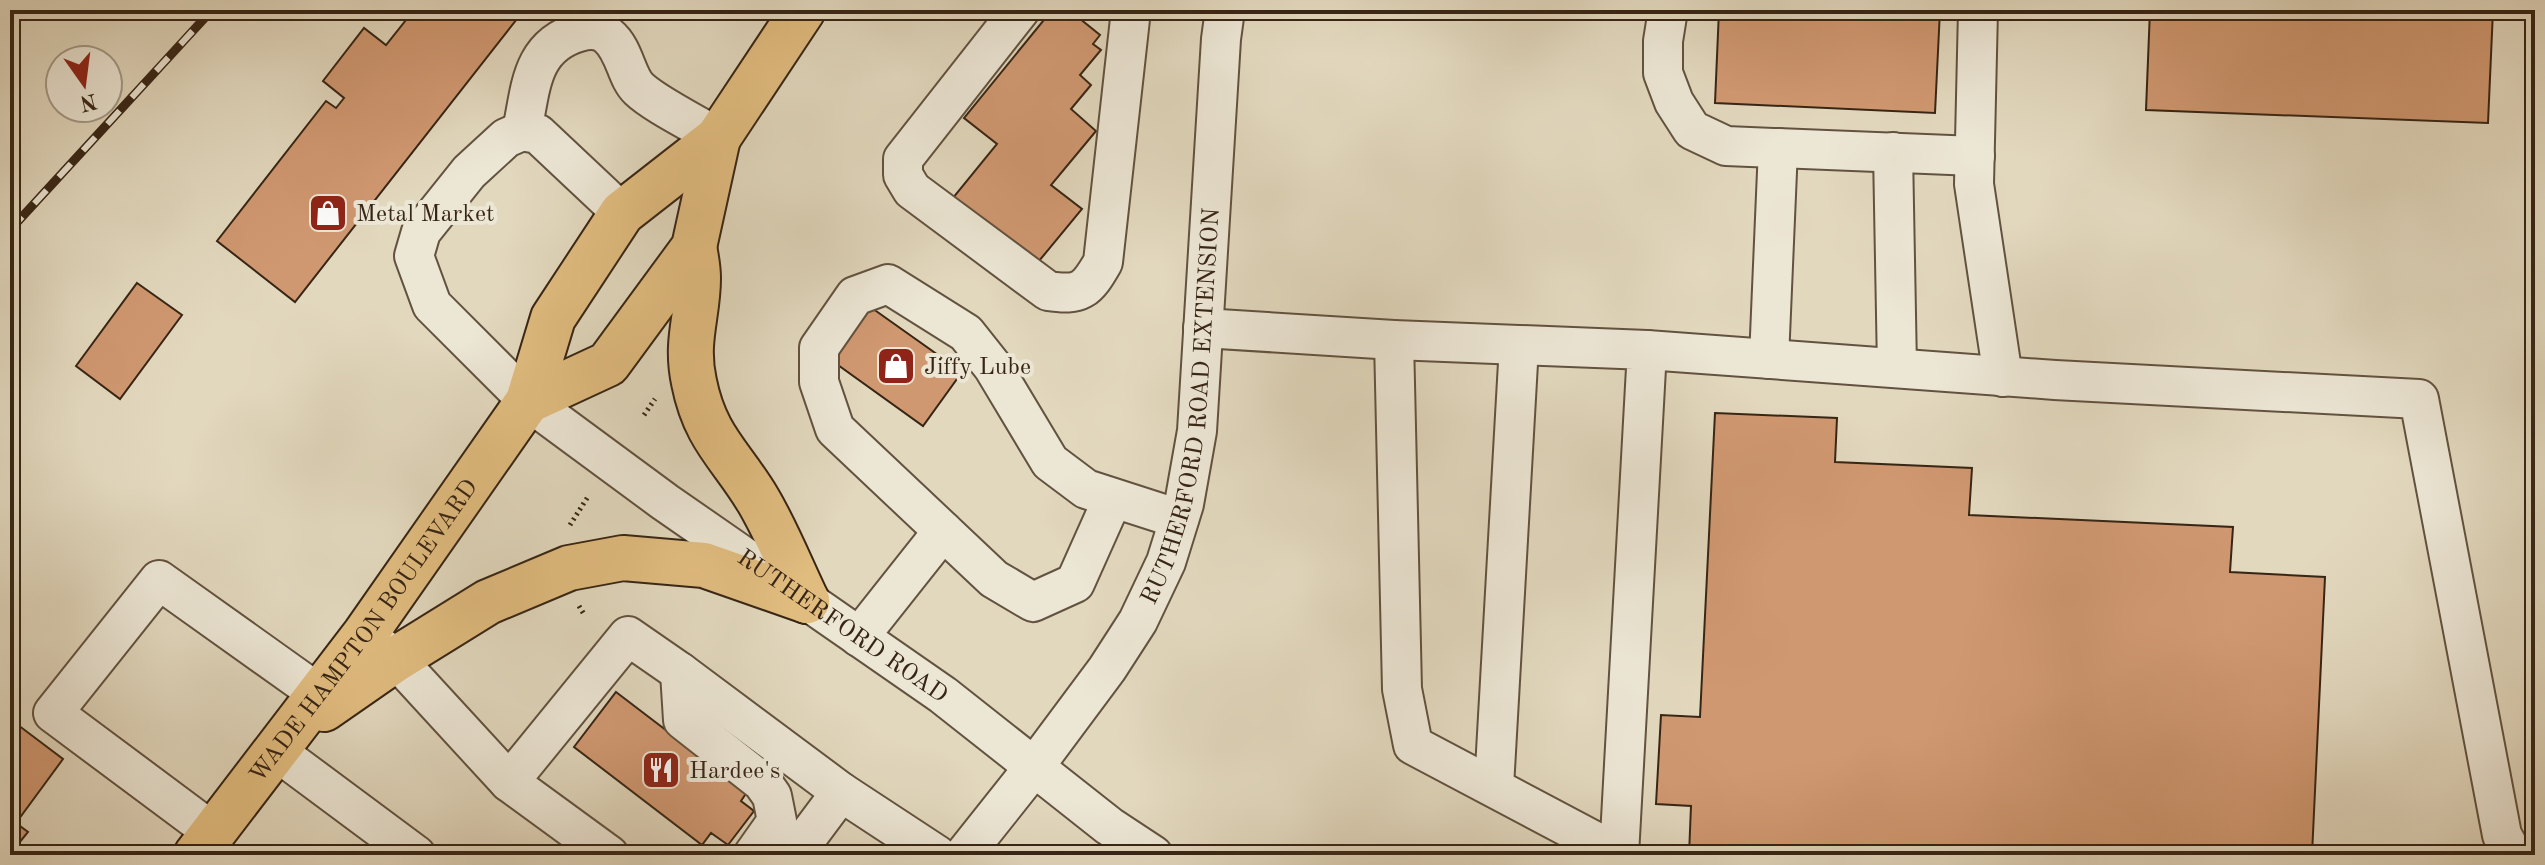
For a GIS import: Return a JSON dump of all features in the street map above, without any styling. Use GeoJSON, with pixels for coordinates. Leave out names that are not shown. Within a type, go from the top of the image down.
{"type":"FeatureCollection","features":[{"type":"Feature","properties":{"kind":"main road","name":"WADE HAMPTON BOULEVARD"},"geometry":{"type":"LineString","coordinates":[[205,844],[319,694],[380,647],[528,401],[553,318],[622,213],[718,138],[803,10]]}},
{"type":"Feature","properties":{"kind":"main road","name":"WADE HAMPTON BOULEVARD"},"geometry":{"type":"LineString","coordinates":[[528,401],[608,364],[694,247],[718,138]]}},
{"type":"Feature","properties":{"kind":"main road"},"geometry":{"type":"LineString","coordinates":[[694,247],[698,278],[690,355],[699,404],[716,441],[759,501],[807,601]]}},
{"type":"Feature","properties":{"kind":"main road"},"geometry":{"type":"LineString","coordinates":[[281,743],[380,647],[569,568],[623,558],[704,565],[807,601]]}},
{"type":"Feature","properties":{"kind":"street"},"geometry":{"type":"LineString","coordinates":[[1020,10],[903,159],[903,175],[912,190],[1048,291],[1070,294],[1091,283],[1103,262],[1131,10]]}},
{"type":"Feature","properties":{"kind":"street","name":"RUTHERFORD ROAD EXTENSION"},"geometry":{"type":"LineString","coordinates":[[964,855],[1107,669],[1138,621],[1166,562],[1184,504],[1197,431],[1225,10]]}},
{"type":"Feature","properties":{"kind":"street"},"geometry":{"type":"LineString","coordinates":[[1668,10],[1663,41],[1663,73],[1674,102],[1692,130],[1726,146],[1975,156]]}},
{"type":"Feature","properties":{"kind":"street"},"geometry":{"type":"LineString","coordinates":[[1978,10],[1974,184],[2003,377]]}},
{"type":"Feature","properties":{"kind":"street"},"geometry":{"type":"LineString","coordinates":[[622,213],[538,134],[522,131],[537,63],[557,40],[589,29],[602,31],[625,58],[637,87],[718,138]]}},
{"type":"Feature","properties":{"kind":"street","name":"RUTHERFORD ROAD"},"geometry":{"type":"LineString","coordinates":[[522,131],[506,138],[469,172],[421,232],[414,256],[432,305],[528,401],[665,502],[943,695],[1109,826],[1153,855]]}},
{"type":"Feature","properties":{"kind":"street"},"geometry":{"type":"LineString","coordinates":[[1769,359],[1778,148]]}},
{"type":"Feature","properties":{"kind":"street"},"geometry":{"type":"LineString","coordinates":[[1893,152],[1897,368]]}},
{"type":"Feature","properties":{"kind":"street"},"geometry":{"type":"LineString","coordinates":[[1113,498],[1075,583],[1033,602],[994,579],[835,429],[819,382],[819,348],[855,296],[888,284],[966,333],[993,367],[1050,462],[1086,489],[1179,519]]}},
{"type":"Feature","properties":{"kind":"street"},"geometry":{"type":"LineString","coordinates":[[1203,328],[1394,340],[1647,350],[2003,377],[2419,399],[2502,835],[2513,855]]}},
{"type":"Feature","properties":{"kind":"street"},"geometry":{"type":"LineString","coordinates":[[1394,340],[1402,689],[1413,745],[1619,855],[1647,350]]}},
{"type":"Feature","properties":{"kind":"street"},"geometry":{"type":"LineString","coordinates":[[1494,787],[1519,345]]}},
{"type":"Feature","properties":{"kind":"street"},"geometry":{"type":"LineString","coordinates":[[859,637],[943,531]]}},
{"type":"Feature","properties":{"kind":"street"},"geometry":{"type":"LineString","coordinates":[[205,844],[53,713],[159,580],[319,694]]}},
{"type":"Feature","properties":{"kind":"street"},"geometry":{"type":"LineString","coordinates":[[509,782],[628,636],[841,792],[912,848]]}},
{"type":"Feature","properties":{"kind":"street"},"geometry":{"type":"LineString","coordinates":[[380,647],[509,782],[609,855]]}},
{"type":"Feature","properties":{"kind":"street"},"geometry":{"type":"LineString","coordinates":[[680,672],[683,720],[762,782],[772,796],[777,821],[753,855]]}},
{"type":"Feature","properties":{"kind":"street"},"geometry":{"type":"LineString","coordinates":[[281,743],[416,855]]}},
{"type":"Feature","properties":{"kind":"street"},"geometry":{"type":"LineString","coordinates":[[794,855],[841,792]]}},
{"type":"Feature","properties":{"kind":"path"},"geometry":{"type":"LineString","coordinates":[[645,396],[653,402]]}},
{"type":"Feature","properties":{"kind":"building"},"geometry":{"type":"Polygon","coordinates":[[[414,10],[524,10],[295,302],[217,241],[326,101],[336,108],[344,98],[323,81],[364,28],[386,45],[414,10]]]}},
{"type":"Feature","properties":{"kind":"building"},"geometry":{"type":"Polygon","coordinates":[[[1052,10],[1069,10],[1100,35],[1093,44],[1101,50],[1080,75],[1091,85],[1071,109],[1096,131],[1051,185],[1082,209],[1034,267],[952,199],[997,144],[964,118],[1052,10]]]}},
{"type":"Feature","properties":{"kind":"building"},"geometry":{"type":"Polygon","coordinates":[[[1719,10],[1940,10],[1935,113],[1715,103],[1719,10]]]}},
{"type":"Feature","properties":{"kind":"building"},"geometry":{"type":"Polygon","coordinates":[[[2150,10],[2493,10],[2488,123],[2146,110],[2150,10]]]}},
{"type":"Feature","properties":{"kind":"building"},"geometry":{"type":"Polygon","coordinates":[[[137,283],[182,315],[120,399],[76,366],[137,283]]]}},
{"type":"Feature","properties":{"kind":"building","name":"Jiffy Lube"},"geometry":{"type":"Polygon","coordinates":[[[869,306],[962,372],[923,426],[831,360],[869,306]]]}},
{"type":"Feature","properties":{"kind":"building"},"geometry":{"type":"Polygon","coordinates":[[[1715,413],[1837,418],[1835,462],[1972,468],[1969,515],[2233,527],[2230,572],[2325,577],[2312,855],[1689,855],[1691,806],[1656,804],[1661,715],[1700,717],[1715,413]]]}},
{"type":"Feature","properties":{"kind":"building","name":"Hardee's"},"geometry":{"type":"Polygon","coordinates":[[[616,692],[747,792],[741,801],[754,811],[728,845],[711,833],[702,845],[574,747],[616,692]]]}},
{"type":"Feature","properties":{"kind":"building"},"geometry":{"type":"Polygon","coordinates":[[[10,719],[63,759],[16,823],[28,832],[15,848],[10,844],[10,719]]]}},
{"type":"Feature","properties":{"kind":"railway"},"geometry":{"type":"LineString","coordinates":[[10,230],[212,10]]}},
{"type":"Feature","properties":{"kind":"place","name":"Metal Market"},"geometry":{"type":"Point","coordinates":[328,213]}},
{"type":"Feature","properties":{"kind":"place","name":"Jiffy Lube"},"geometry":{"type":"Point","coordinates":[896,366]}},
{"type":"Feature","properties":{"kind":"place","name":"Hardee's"},"geometry":{"type":"Point","coordinates":[661,770]}}]}
